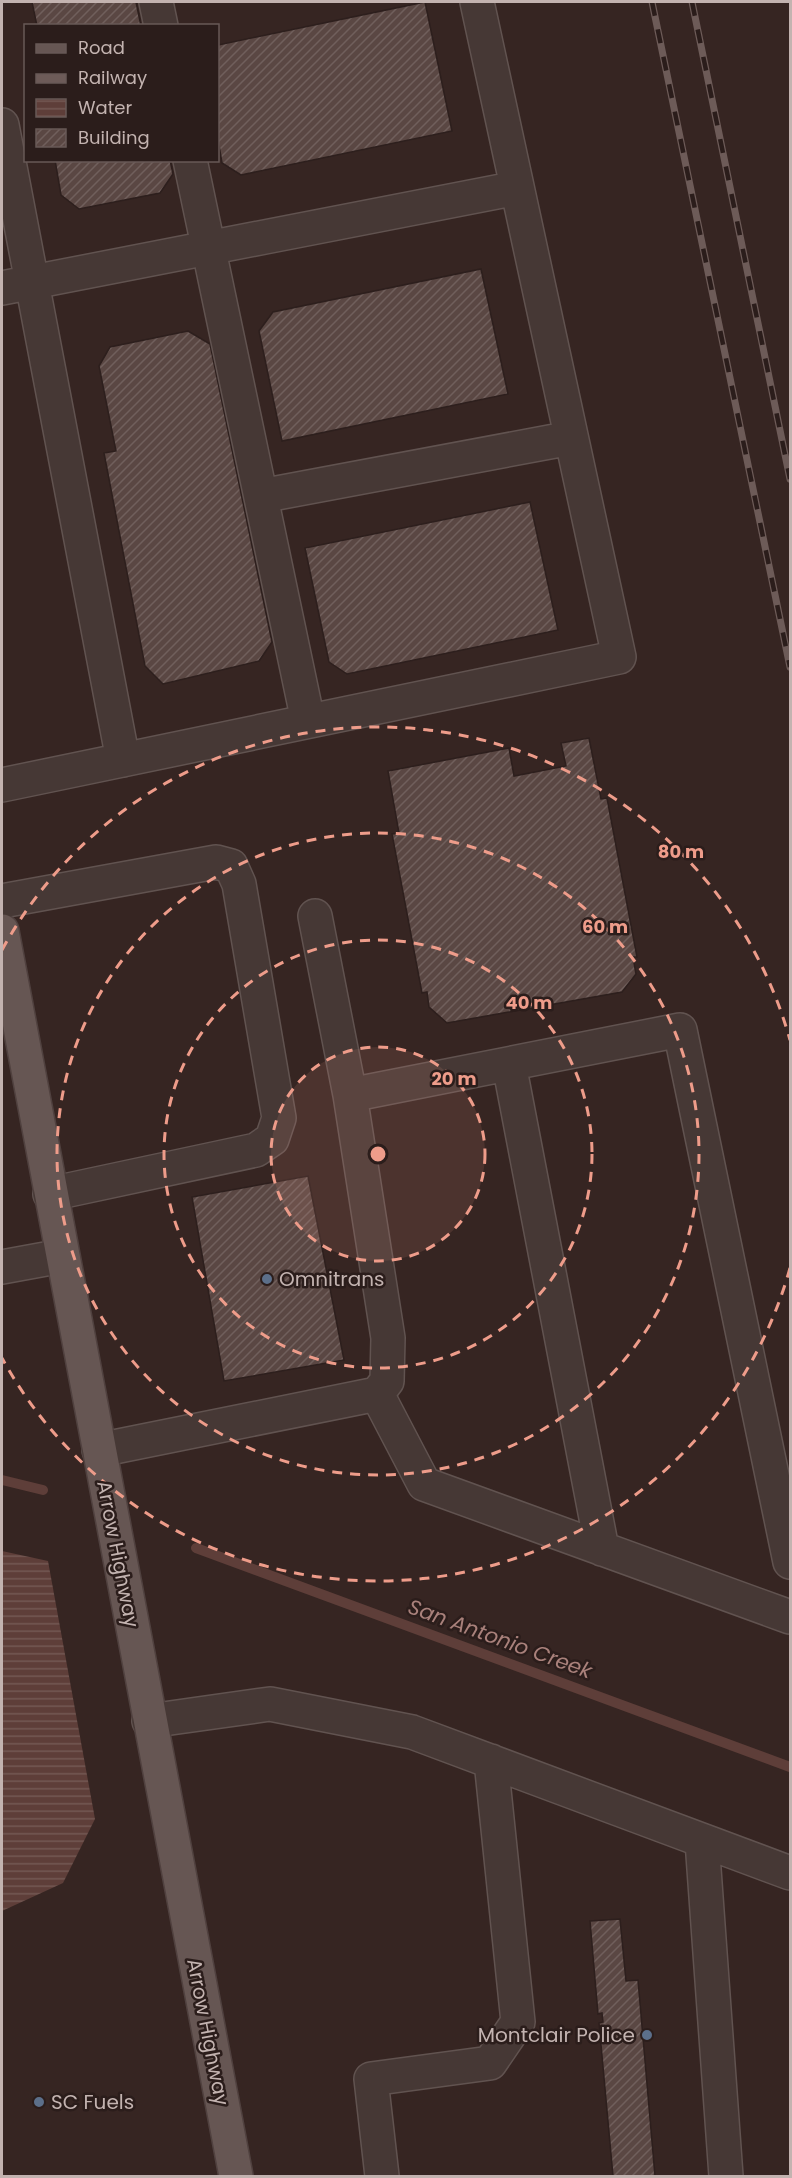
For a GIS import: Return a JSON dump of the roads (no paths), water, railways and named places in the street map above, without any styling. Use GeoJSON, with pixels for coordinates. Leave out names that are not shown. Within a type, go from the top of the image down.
{"type":"FeatureCollection","features":[{"type":"Feature","properties":{"kind":"main road","name":"Arrow Highway"},"geometry":{"type":"LineString","coordinates":[[2,931],[12,1043],[50,1194],[236,2176]]}},
{"type":"Feature","properties":{"kind":"lane"},"geometry":{"type":"LineString","coordinates":[[2,785],[619,657],[477,2]]}},
{"type":"Feature","properties":{"kind":"lane"},"geometry":{"type":"LineString","coordinates":[[2,124],[17,285],[123,760]]}},
{"type":"Feature","properties":{"kind":"lane"},"geometry":{"type":"LineString","coordinates":[[190,162],[308,722]]}},
{"type":"Feature","properties":{"kind":"lane"},"geometry":{"type":"LineString","coordinates":[[17,285],[517,188]]}},
{"type":"Feature","properties":{"kind":"lane"},"geometry":{"type":"LineString","coordinates":[[261,496],[571,438]]}},
{"type":"Feature","properties":{"kind":"lane"},"geometry":{"type":"LineString","coordinates":[[2,901],[216,862],[231,866],[238,884],[279,1118],[272,1139],[256,1150],[50,1194]]}},
{"type":"Feature","properties":{"kind":"lane"},"geometry":{"type":"LineString","coordinates":[[99,1450],[377,1394],[387,1380],[388,1338],[350,1095],[315,916]]}},
{"type":"Feature","properties":{"kind":"lane"},"geometry":{"type":"LineString","coordinates":[[350,1095],[680,1030],[790,1562]]}},
{"type":"Feature","properties":{"kind":"lane"},"geometry":{"type":"LineString","coordinates":[[508,1064],[602,1549]]}},
{"type":"Feature","properties":{"kind":"lane"},"geometry":{"type":"LineString","coordinates":[[2,1267],[62,1256]]}},
{"type":"Feature","properties":{"kind":"lane"},"geometry":{"type":"LineString","coordinates":[[377,1394],[424,1485],[790,1617]]}},
{"type":"Feature","properties":{"kind":"lane"},"geometry":{"type":"LineString","coordinates":[[149,1721],[270,1704],[412,1732],[790,1873]]}},
{"type":"Feature","properties":{"kind":"lane"},"geometry":{"type":"LineString","coordinates":[[382,2176],[371,2079],[490,2063],[518,2022],[490,1761]]}},
{"type":"Feature","properties":{"kind":"lane"},"geometry":{"type":"LineString","coordinates":[[702,1841],[726,2176]]}},
{"type":"Feature","properties":{"kind":"water"},"geometry":{"type":"Polygon","coordinates":[[[2,1551],[48,1561],[95,1819],[63,1883],[2,1911],[2,1551]]]}},
{"type":"Feature","properties":{"kind":"waterway","name":"San Antonio Creek"},"geometry":{"type":"LineString","coordinates":[[2,1480],[43,1490]]}},
{"type":"Feature","properties":{"kind":"waterway","name":"San Antonio Creek"},"geometry":{"type":"LineString","coordinates":[[196,1548],[790,1767]]}},
{"type":"Feature","properties":{"kind":"railway"},"geometry":{"type":"LineString","coordinates":[[652,2],[790,667]]}},
{"type":"Feature","properties":{"kind":"railway"},"geometry":{"type":"LineString","coordinates":[[692,2],[790,479]]}},
{"type":"Feature","properties":{"kind":"place","name":"Omnitrans"},"geometry":{"type":"Point","coordinates":[267,1279]}},
{"type":"Feature","properties":{"kind":"place","name":"Montclair Police"},"geometry":{"type":"Point","coordinates":[647,2035]}},
{"type":"Feature","properties":{"kind":"place","name":"SC Fuels"},"geometry":{"type":"Point","coordinates":[39,2102]}}]}
